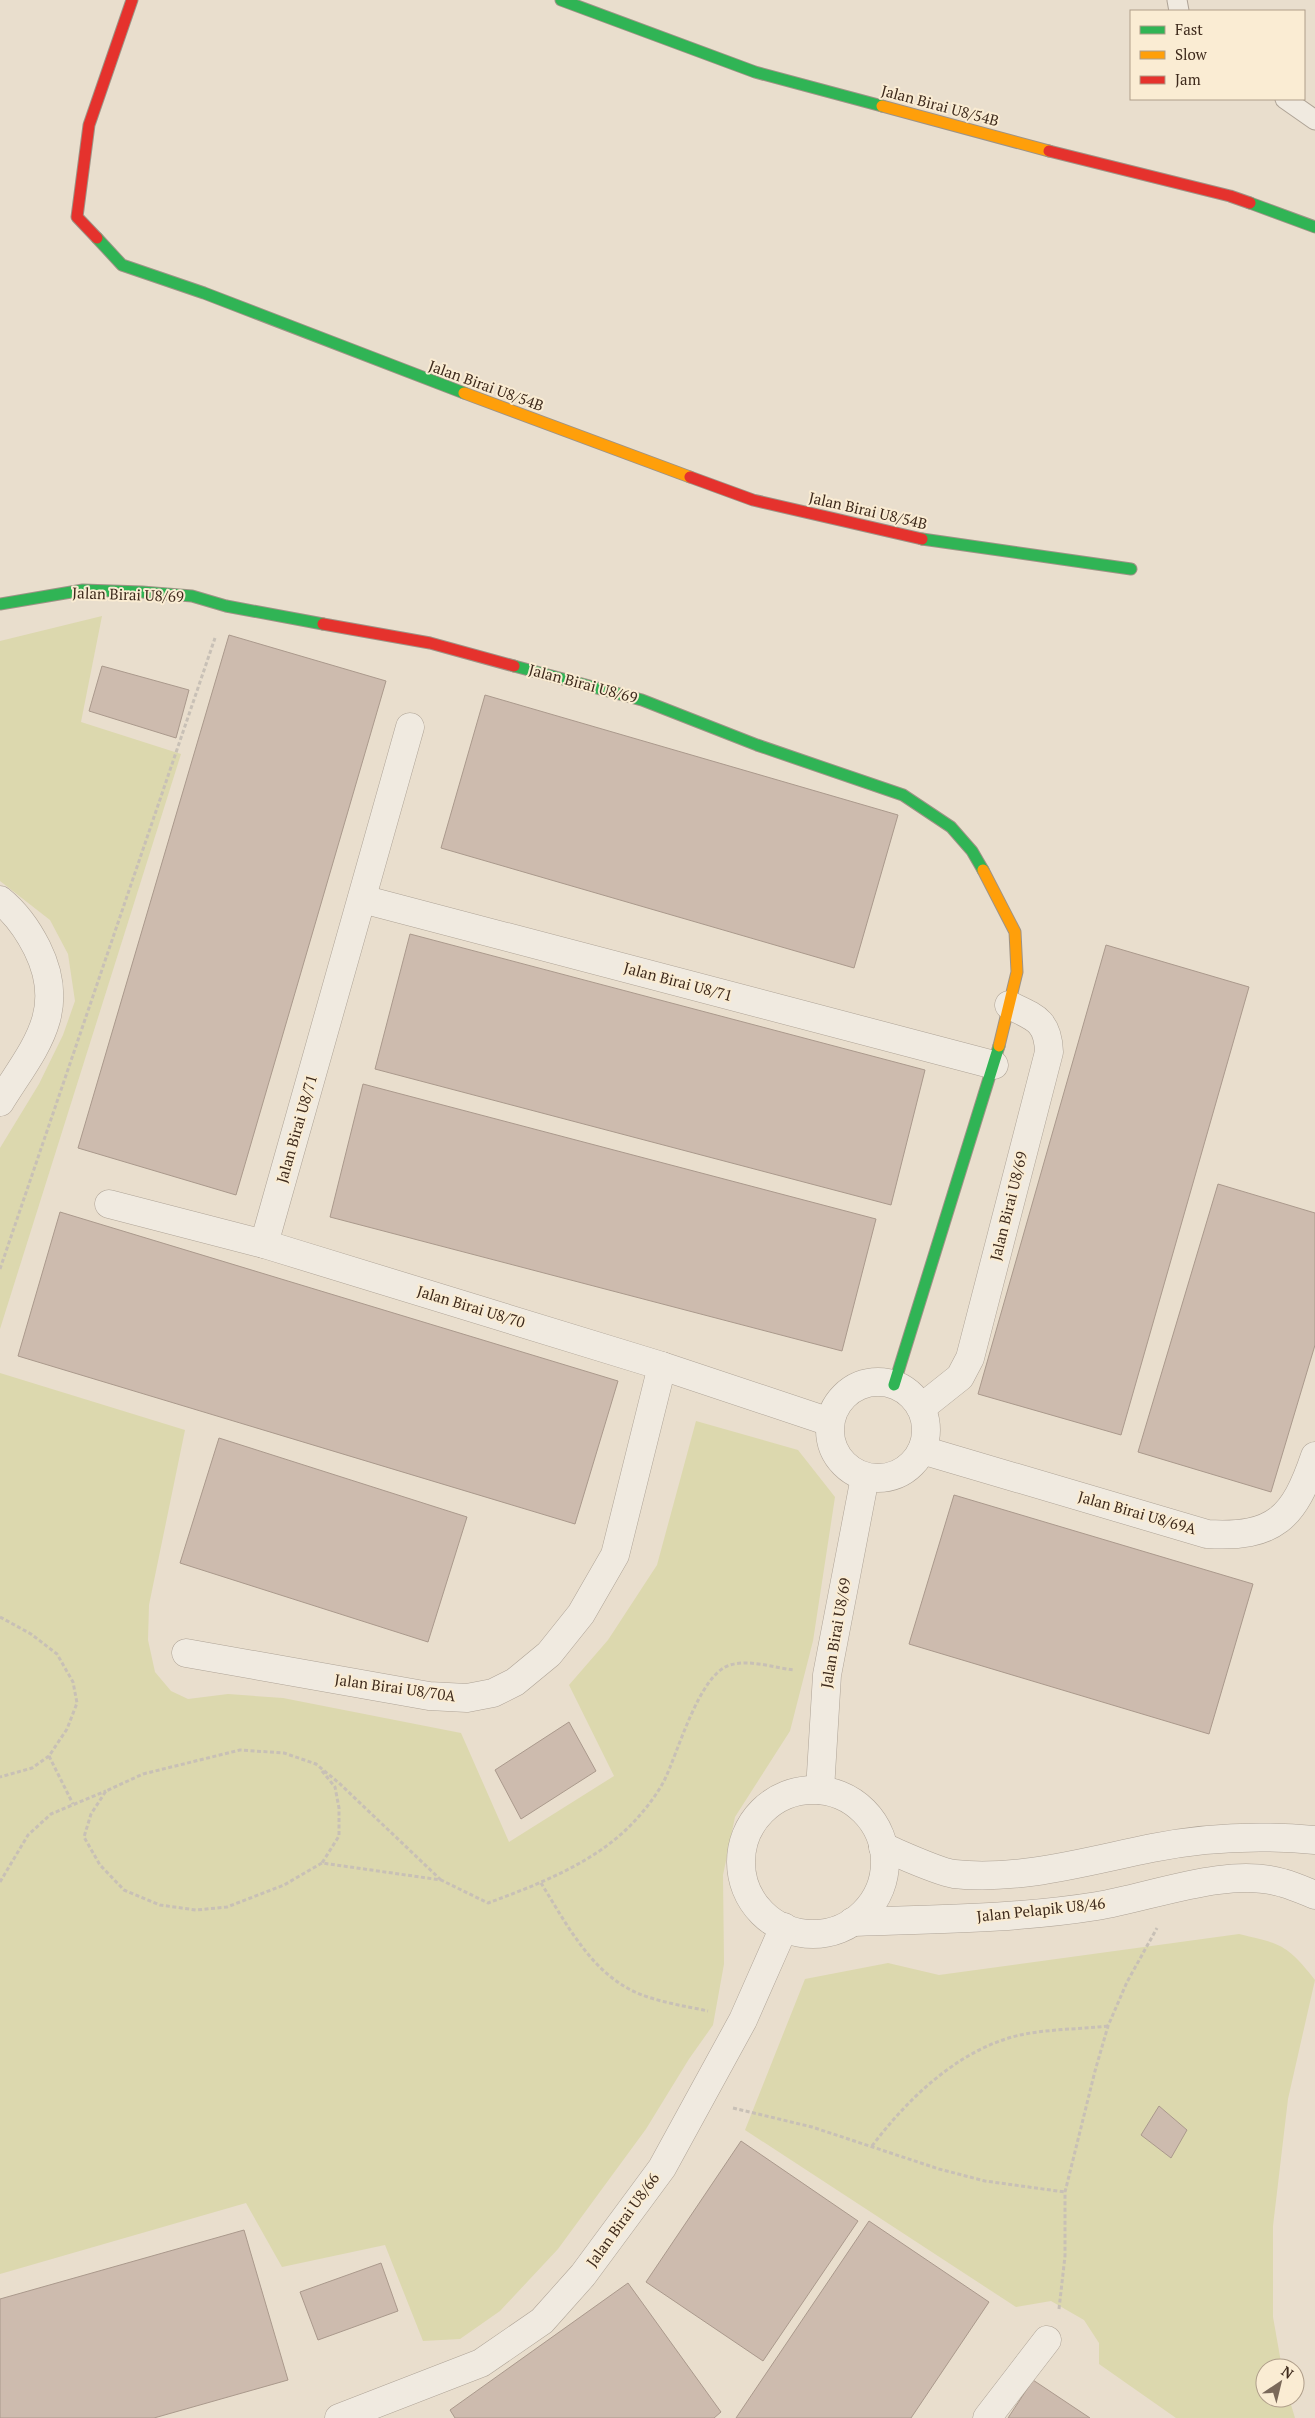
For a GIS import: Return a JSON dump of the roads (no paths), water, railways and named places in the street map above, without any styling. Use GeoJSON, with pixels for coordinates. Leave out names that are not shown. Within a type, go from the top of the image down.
{"type":"FeatureCollection","features":[{"type":"Feature","properties":{"kind":"street","name":"Jalan Birai U8/54B"},"geometry":{"type":"LineString","coordinates":[[132,0],[89,125],[76,217],[122,265],[204,292],[390,366],[753,500],[941,543],[1130,569]]}},
{"type":"Feature","properties":{"kind":"street","name":"Jalan Birai U8/54B"},"geometry":{"type":"LineString","coordinates":[[561,0],[755,72],[1106,166],[1230,196],[1315,227]]}},
{"type":"Feature","properties":{"kind":"street","name":"Jalan Birai U8/69"},"geometry":{"type":"LineString","coordinates":[[0,604],[26,598],[83,590],[192,596],[226,606],[430,643],[642,700],[757,744],[903,795],[937,816],[961,837],[981,866],[1015,932],[1017,972],[994,1065],[894,1385]]}},
{"type":"Feature","properties":{"kind":"street","name":"Jalan Birai U8/71"},"geometry":{"type":"LineString","coordinates":[[264,1244],[410,727]]}},
{"type":"Feature","properties":{"kind":"street","name":"Jalan Birai U8/71"},"geometry":{"type":"LineString","coordinates":[[362,899],[994,1065]]}},
{"type":"Feature","properties":{"kind":"street"},"geometry":{"type":"LineString","coordinates":[[0,900],[10,908],[24,925],[41,955],[49,984],[51,1005],[38,1041],[0,1102]]}},
{"type":"Feature","properties":{"kind":"street","name":"Jalan Birai U8/69"},"geometry":{"type":"LineString","coordinates":[[921,1408],[960,1377],[970,1358],[1049,1052],[1045,1027],[1029,1014],[1008,1005]]}},
{"type":"Feature","properties":{"kind":"street","name":"Jalan Birai U8/70"},"geometry":{"type":"LineString","coordinates":[[109,1204],[264,1244],[662,1366],[830,1422]]}},
{"type":"Feature","properties":{"kind":"street","name":"Jalan Birai U8/70A"},"geometry":{"type":"LineString","coordinates":[[186,1653],[429,1696],[467,1698],[493,1693],[515,1682],[549,1654],[581,1614],[615,1555],[662,1366]]}},
{"type":"Feature","properties":{"kind":"street"},"geometry":{"type":"LineString","coordinates":[[876,1382],[894,1385],[905,1390],[921,1408],[926,1430],[922,1450],[912,1464],[898,1474],[882,1479],[865,1477],[854,1473],[836,1456],[832,1446],[830,1422],[837,1404],[849,1391],[857,1386],[876,1382]]}},
{"type":"Feature","properties":{"kind":"street","name":"Jalan Birai U8/69A"},"geometry":{"type":"LineString","coordinates":[[922,1450],[1207,1534],[1226,1535],[1252,1533],[1268,1528],[1284,1517],[1308,1478],[1315,1456]]}},
{"type":"Feature","properties":{"kind":"street","name":"Jalan Birai U8/69"},"geometry":{"type":"LineString","coordinates":[[820,1790],[827,1675],[865,1477]]}},
{"type":"Feature","properties":{"kind":"street"},"geometry":{"type":"LineString","coordinates":[[804,1790],[820,1790],[837,1794],[852,1802],[866,1814],[876,1828],[883,1847],[885,1862],[883,1880],[876,1897],[866,1911],[852,1922],[836,1930],[818,1933],[801,1932],[784,1927],[759,1909],[743,1881],[741,1850],[753,1822],[775,1800],[804,1790]]}},
{"type":"Feature","properties":{"kind":"street"},"geometry":{"type":"LineString","coordinates":[[883,1847],[952,1874],[1005,1875],[1087,1862],[1154,1847],[1227,1836],[1315,1840]]}},
{"type":"Feature","properties":{"kind":"street","name":"Jalan Pelapik U8/46"},"geometry":{"type":"LineString","coordinates":[[852,1922],[1027,1914],[1098,1906],[1181,1886],[1240,1878],[1282,1882],[1315,1895]]}},
{"type":"Feature","properties":{"kind":"street","name":"Jalan Birai U8/66"},"geometry":{"type":"LineString","coordinates":[[353,2416],[481,2363],[542,2321],[583,2275],[662,2168],[698,2099],[743,2020],[784,1927]]}},
{"type":"Feature","properties":{"kind":"street"},"geometry":{"type":"LineString","coordinates":[[987,2418],[1047,2340]]}},
{"type":"Feature","properties":{"kind":"lane"},"geometry":{"type":"LineString","coordinates":[[1286,100],[1315,120]]}}]}
